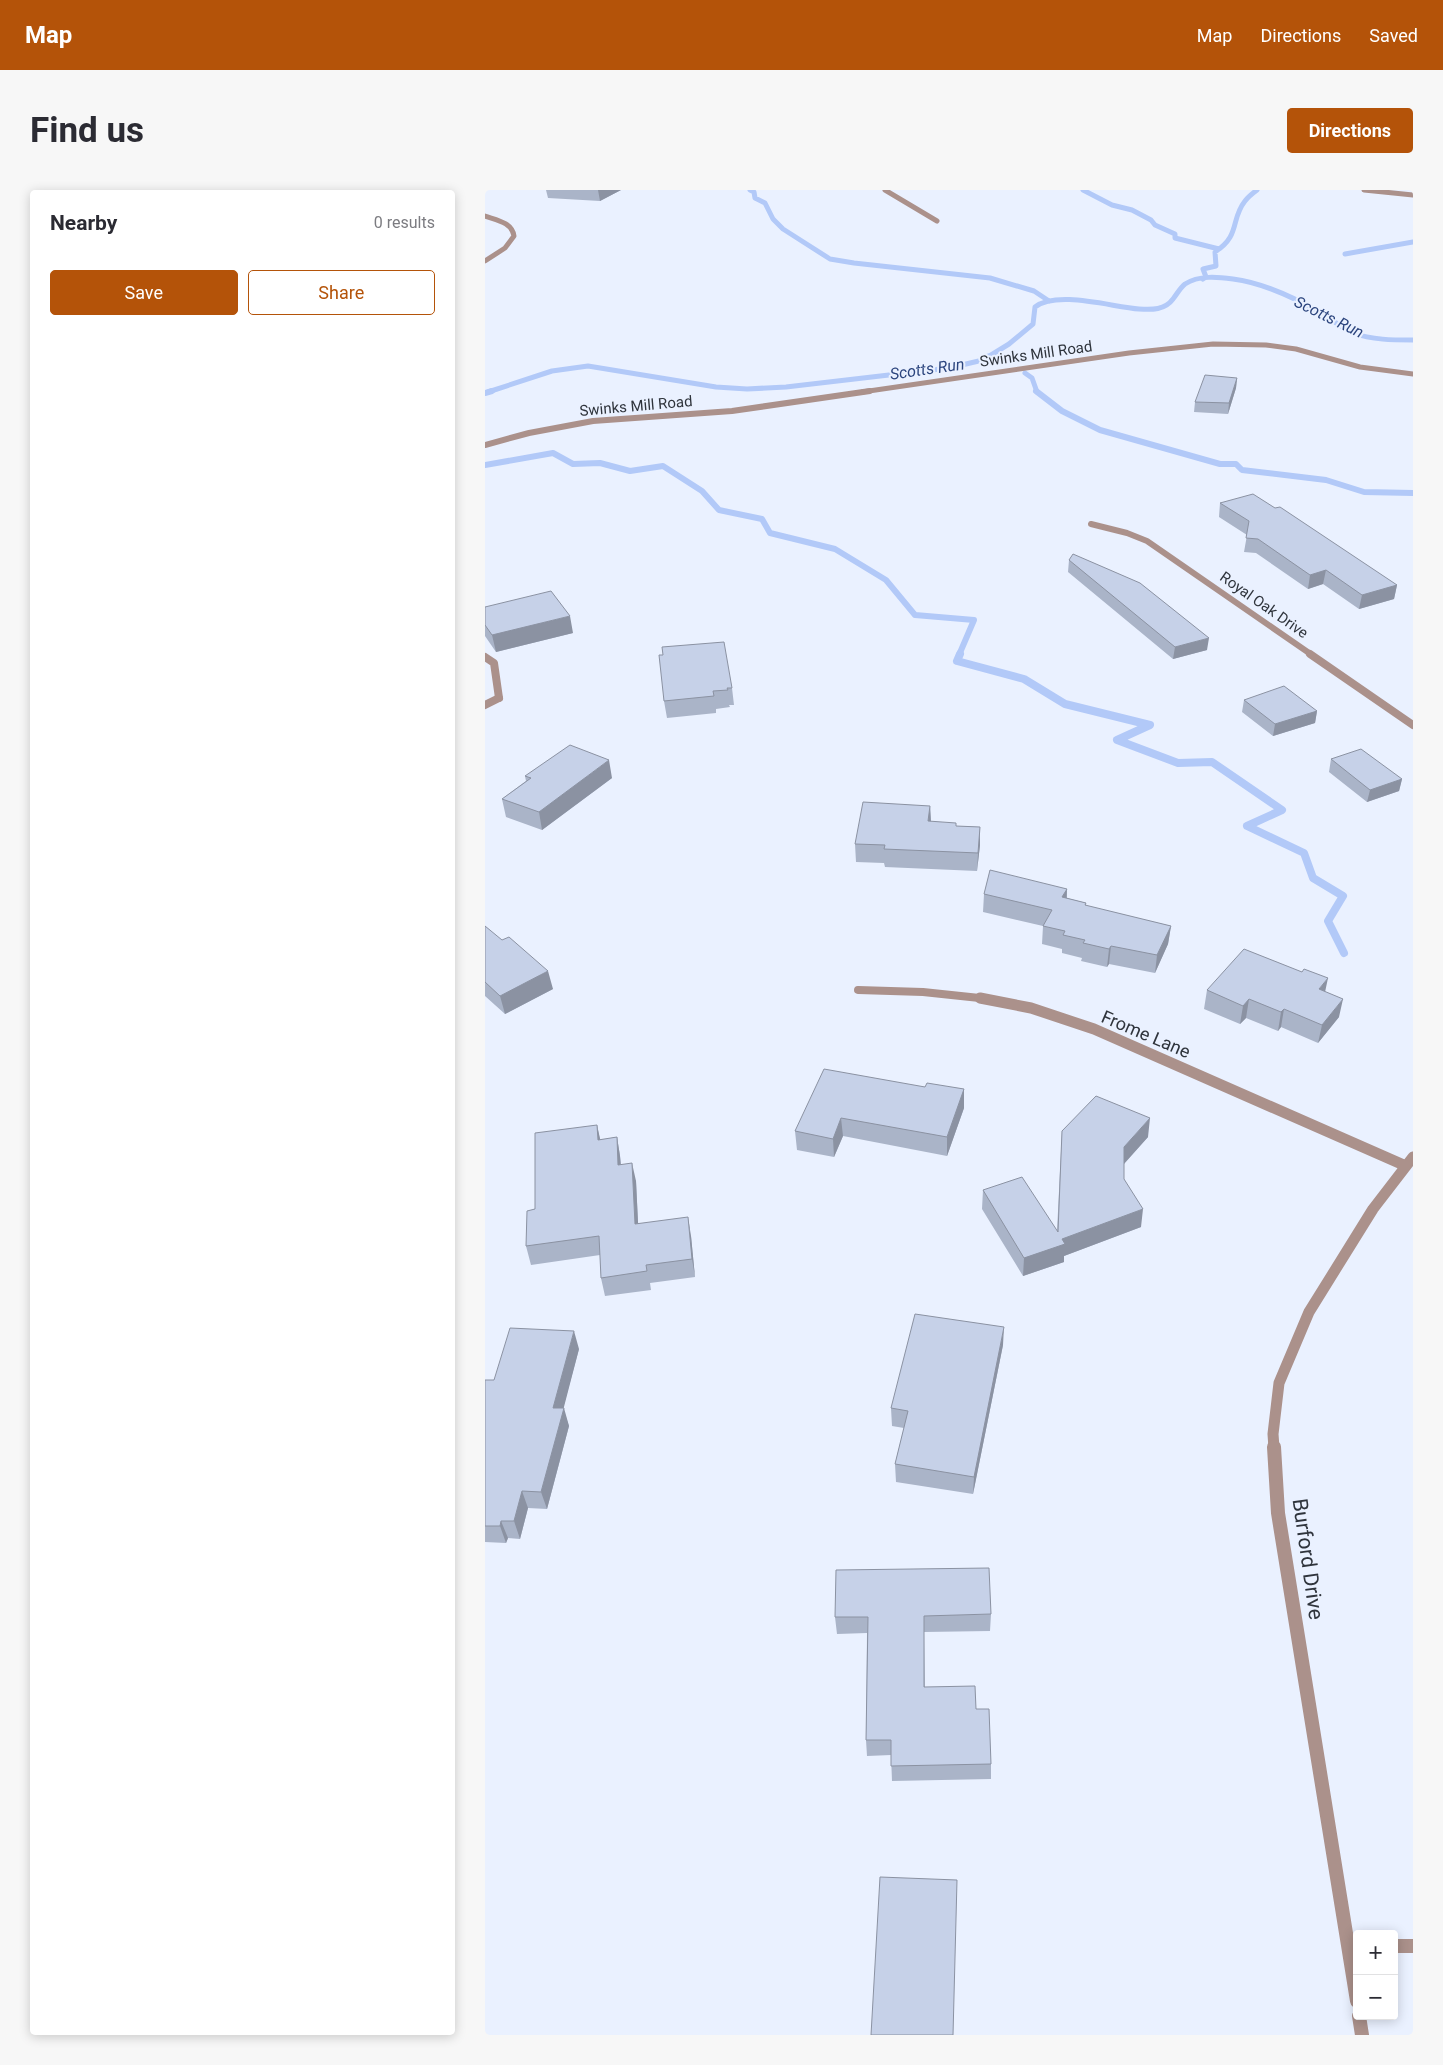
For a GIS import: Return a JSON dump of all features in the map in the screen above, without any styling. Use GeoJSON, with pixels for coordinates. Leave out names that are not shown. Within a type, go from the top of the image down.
{"type":"FeatureCollection","features":[{"type":"Feature","properties":{"kind":"street"},"geometry":{"type":"LineString","coordinates":[[885,190],[937,221]]}},
{"type":"Feature","properties":{"kind":"street"},"geometry":{"type":"LineString","coordinates":[[1364,190],[1413,195]]}},
{"type":"Feature","properties":{"kind":"street"},"geometry":{"type":"LineString","coordinates":[[485,216],[507,224],[513,229],[515,235],[507,248],[485,261]]}},
{"type":"Feature","properties":{"kind":"street","name":"Swinks Mill Road"},"geometry":{"type":"LineString","coordinates":[[485,445],[537,431],[593,421],[732,411],[1186,346],[1241,344],[1281,346],[1360,367],[1413,374]]}},
{"type":"Feature","properties":{"kind":"street","name":"Royal Oak Drive"},"geometry":{"type":"LineString","coordinates":[[1091,524],[1127,533],[1147,541],[1413,725]]}},
{"type":"Feature","properties":{"kind":"street"},"geometry":{"type":"LineString","coordinates":[[485,657],[494,663],[499,698],[485,705]]}},
{"type":"Feature","properties":{"kind":"street","name":"Frome Lane"},"geometry":{"type":"LineString","coordinates":[[858,990],[915,991],[966,996],[1029,1008],[1066,1018],[1410,1162]]}},
{"type":"Feature","properties":{"kind":"street","name":"Burford Drive"},"geometry":{"type":"LineString","coordinates":[[1353,1947],[1278,1513],[1273,1434],[1279,1383],[1309,1312],[1373,1209],[1410,1162]]}},
{"type":"Feature","properties":{"kind":"street"},"geometry":{"type":"LineString","coordinates":[[1398,1946],[1413,1946]]}},
{"type":"Feature","properties":{"kind":"street"},"geometry":{"type":"LineString","coordinates":[[1360,2020],[1362,2035]]}},
{"type":"Feature","properties":{"kind":"building"},"geometry":{"type":"Polygon","coordinates":[[[1205,375],[1237,378],[1229,403],[1195,402],[1205,375]]]}},
{"type":"Feature","properties":{"kind":"building"},"geometry":{"type":"Polygon","coordinates":[[[1253,494],[1275,508],[1280,507],[1397,585],[1362,595],[1326,570],[1310,575],[1258,539],[1246,538],[1249,521],[1220,503],[1253,494]]]}},
{"type":"Feature","properties":{"kind":"building"},"geometry":{"type":"Polygon","coordinates":[[[1073,554],[1140,583],[1209,638],[1175,647],[1069,560],[1073,554]]]}},
{"type":"Feature","properties":{"kind":"building"},"geometry":{"type":"Polygon","coordinates":[[[551,591],[570,616],[492,635],[485,625],[485,607],[551,591]]]}},
{"type":"Feature","properties":{"kind":"building"},"geometry":{"type":"Polygon","coordinates":[[[724,642],[732,688],[713,691],[714,696],[664,701],[659,655],[663,655],[662,647],[724,642]]]}},
{"type":"Feature","properties":{"kind":"building"},"geometry":{"type":"Polygon","coordinates":[[[1284,686],[1317,711],[1275,724],[1244,700],[1284,686]]]}},
{"type":"Feature","properties":{"kind":"building"},"geometry":{"type":"Polygon","coordinates":[[[570,745],[609,760],[539,812],[502,799],[531,778],[525,776],[570,745]]]}},
{"type":"Feature","properties":{"kind":"building"},"geometry":{"type":"Polygon","coordinates":[[[1361,749],[1402,779],[1370,790],[1331,759],[1361,749]]]}},
{"type":"Feature","properties":{"kind":"building"},"geometry":{"type":"Polygon","coordinates":[[[863,802],[930,806],[928,821],[956,823],[956,826],[980,827],[978,853],[884,849],[885,845],[855,844],[863,802]]]}},
{"type":"Feature","properties":{"kind":"building"},"geometry":{"type":"Polygon","coordinates":[[[990,870],[1067,889],[1062,897],[1086,903],[1085,905],[1171,926],[1157,955],[1111,946],[1109,949],[1083,943],[1085,940],[1063,935],[1065,931],[1043,926],[1052,910],[984,894],[990,870]]]}},
{"type":"Feature","properties":{"kind":"building"},"geometry":{"type":"Polygon","coordinates":[[[485,926],[502,940],[509,937],[548,971],[500,996],[485,982],[485,926]]]}},
{"type":"Feature","properties":{"kind":"building"},"geometry":{"type":"Polygon","coordinates":[[[1244,949],[1302,972],[1304,969],[1328,978],[1319,989],[1343,999],[1322,1025],[1284,1009],[1281,1012],[1249,999],[1243,1006],[1207,990],[1244,949]]]}},
{"type":"Feature","properties":{"kind":"building"},"geometry":{"type":"Polygon","coordinates":[[[824,1069],[925,1087],[927,1083],[964,1089],[947,1137],[841,1118],[833,1139],[795,1131],[824,1069]]]}},
{"type":"Feature","properties":{"kind":"building"},"geometry":{"type":"Polygon","coordinates":[[[1096,1096],[1150,1118],[1124,1147],[1124,1179],[1143,1209],[1062,1239],[1065,1244],[1024,1258],[983,1190],[1022,1177],[1058,1232],[1062,1131],[1096,1096]]]}},
{"type":"Feature","properties":{"kind":"building"},"geometry":{"type":"Polygon","coordinates":[[[597,1125],[598,1140],[617,1137],[618,1165],[632,1163],[635,1224],[688,1217],[692,1259],[646,1265],[647,1271],[601,1278],[599,1236],[526,1246],[527,1211],[535,1209],[535,1133],[597,1125]]]}},
{"type":"Feature","properties":{"kind":"building"},"geometry":{"type":"Polygon","coordinates":[[[915,1314],[1004,1327],[974,1477],[895,1464],[908,1411],[891,1408],[915,1314]]]}},
{"type":"Feature","properties":{"kind":"building"},"geometry":{"type":"Polygon","coordinates":[[[510,1328],[574,1331],[553,1408],[564,1408],[541,1492],[522,1491],[514,1521],[501,1521],[500,1526],[485,1526],[485,1380],[494,1380],[510,1328]]]}},
{"type":"Feature","properties":{"kind":"building"},"geometry":{"type":"Polygon","coordinates":[[[989,1568],[991,1614],[924,1616],[924,1687],[975,1686],[976,1709],[989,1709],[991,1764],[891,1766],[891,1740],[866,1740],[868,1617],[835,1617],[836,1570],[989,1568]]]}},
{"type":"Feature","properties":{"kind":"building"},"geometry":{"type":"Polygon","coordinates":[[[880,1877],[957,1880],[953,2035],[871,2035],[880,1877]]]}},
{"type":"Feature","properties":{"kind":"waterway"},"geometry":{"type":"LineString","coordinates":[[750,190],[754,192],[755,198],[765,203],[773,219],[783,229],[830,259],[990,278],[1034,291],[1049,301]]}},
{"type":"Feature","properties":{"kind":"waterway"},"geometry":{"type":"LineString","coordinates":[[1083,190],[1112,205],[1132,210],[1151,220],[1155,225],[1175,234],[1175,238],[1219,249]]}},
{"type":"Feature","properties":{"kind":"waterway"},"geometry":{"type":"LineString","coordinates":[[1219,249],[1229,240],[1240,208],[1257,190]]}},
{"type":"Feature","properties":{"kind":"waterway"},"geometry":{"type":"LineString","coordinates":[[1345,254],[1413,242]]}},
{"type":"Feature","properties":{"kind":"waterway"},"geometry":{"type":"LineString","coordinates":[[1205,278],[1203,269],[1216,266],[1215,252],[1219,249]]}},
{"type":"Feature","properties":{"kind":"waterway","name":"Scotts Run"},"geometry":{"type":"LineString","coordinates":[[989,356],[1009,344],[1033,324],[1035,307],[1045,302],[1070,300],[1139,309],[1158,309],[1170,303],[1185,284],[1205,278]]}},
{"type":"Feature","properties":{"kind":"waterway","name":"Scotts Run"},"geometry":{"type":"LineString","coordinates":[[1205,278],[1245,281],[1279,292],[1325,315],[1353,333],[1383,339],[1413,340]]}},
{"type":"Feature","properties":{"kind":"waterway","name":"Scotts Run"},"geometry":{"type":"LineString","coordinates":[[488,392],[552,371],[588,366],[716,387],[747,389],[786,387],[949,368],[983,360],[989,356]]}},
{"type":"Feature","properties":{"kind":"waterway"},"geometry":{"type":"LineString","coordinates":[[989,356],[1011,361]]}},
{"type":"Feature","properties":{"kind":"waterway"},"geometry":{"type":"LineString","coordinates":[[1025,373],[1032,378],[1037,392]]}},
{"type":"Feature","properties":{"kind":"waterway","name":"Scotts Run"},"geometry":{"type":"LineString","coordinates":[[485,393],[492,391]]}},
{"type":"Feature","properties":{"kind":"waterway"},"geometry":{"type":"LineString","coordinates":[[1037,392],[1062,411],[1100,430],[1220,464],[1236,464],[1242,470],[1326,480],[1364,492],[1413,493]]}},
{"type":"Feature","properties":{"kind":"waterway"},"geometry":{"type":"LineString","coordinates":[[485,465],[553,453],[573,464],[600,463],[630,471],[663,466],[702,491],[719,510],[762,519],[770,533],[835,549],[886,580],[915,615],[974,620],[959,655]]}},
{"type":"Feature","properties":{"kind":"waterway"},"geometry":{"type":"LineString","coordinates":[[960,654],[957,661],[1024,679],[1065,704],[1150,725],[1117,740],[1178,763],[1212,762],[1282,810],[1247,826],[1304,853],[1313,878],[1343,896],[1328,921],[1344,953]]}}]}
